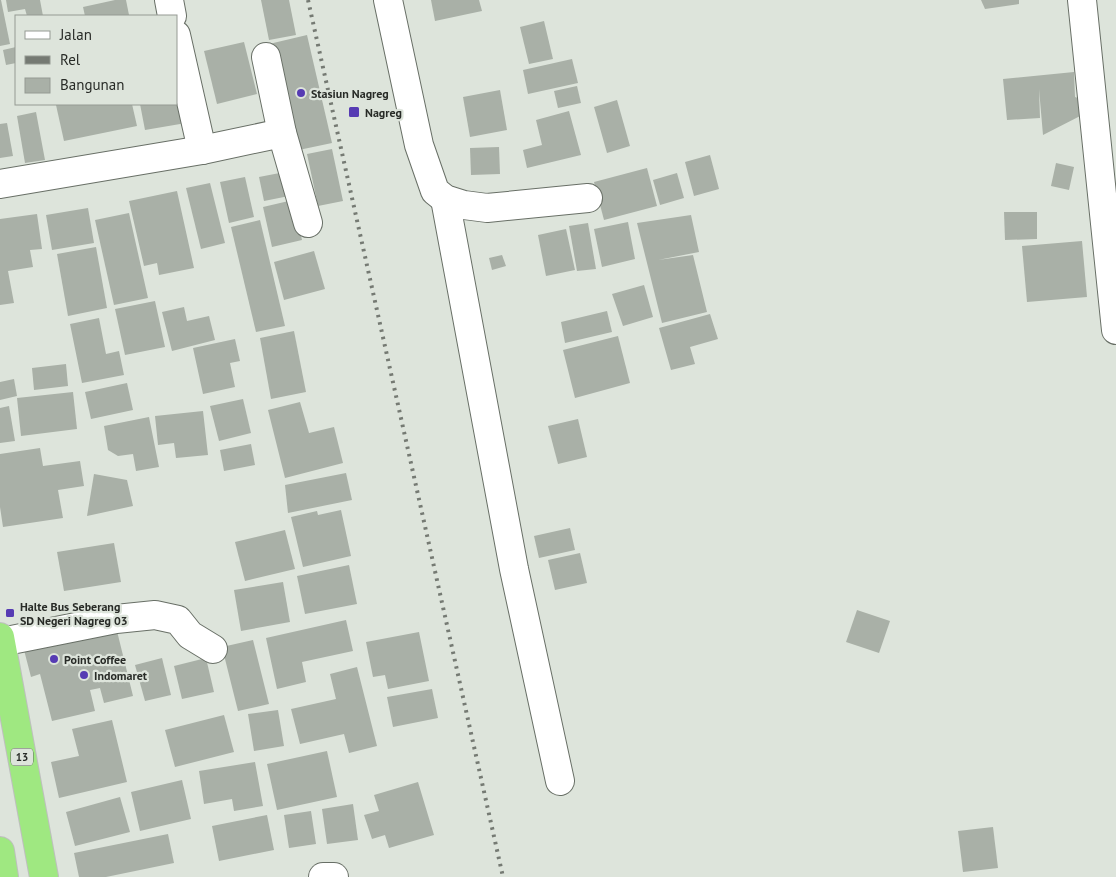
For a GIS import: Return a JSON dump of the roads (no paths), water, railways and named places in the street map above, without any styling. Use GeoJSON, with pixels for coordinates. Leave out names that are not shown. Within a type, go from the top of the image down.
{"type":"FeatureCollection","features":[{"type":"Feature","properties":{"kind":"highway","name":"13"},"geometry":{"type":"LineString","coordinates":[[0,639],[44,877]]}},
{"type":"Feature","properties":{"kind":"highway"},"geometry":{"type":"LineString","coordinates":[[0,853],[4,877]]}},
{"type":"Feature","properties":{"kind":"street"},"geometry":{"type":"LineString","coordinates":[[169,0],[172,15]]}},
{"type":"Feature","properties":{"kind":"street"},"geometry":{"type":"LineString","coordinates":[[388,0],[419,145],[435,191],[445,199],[464,205],[487,208],[588,198]]}},
{"type":"Feature","properties":{"kind":"street"},"geometry":{"type":"LineString","coordinates":[[1082,0],[1116,330]]}},
{"type":"Feature","properties":{"kind":"street"},"geometry":{"type":"LineString","coordinates":[[178,44],[202,150]]}},
{"type":"Feature","properties":{"kind":"street"},"geometry":{"type":"LineString","coordinates":[[266,57],[282,133],[308,223]]}},
{"type":"Feature","properties":{"kind":"street"},"geometry":{"type":"LineString","coordinates":[[0,184],[202,150],[282,133]]}},
{"type":"Feature","properties":{"kind":"street"},"geometry":{"type":"LineString","coordinates":[[445,199],[514,569],[560,781]]}},
{"type":"Feature","properties":{"kind":"street"},"geometry":{"type":"LineString","coordinates":[[0,639],[116,619],[155,615],[178,620],[190,635],[213,649]]}},
{"type":"Feature","properties":{"kind":"street"},"geometry":{"type":"LineString","coordinates":[[323,877],[334,877]]}},
{"type":"Feature","properties":{"kind":"railway"},"geometry":{"type":"LineString","coordinates":[[308,0],[503,877]]}},
{"type":"Feature","properties":{"kind":"place","name":"Stasiun Nagreg"},"geometry":{"type":"Point","coordinates":[301,93]}},
{"type":"Feature","properties":{"kind":"place","name":"Nagreg"},"geometry":{"type":"Point","coordinates":[354,112]}},
{"type":"Feature","properties":{"kind":"place","name":"Halte Bus Seberang SD Negeri Nagreg 03"},"geometry":{"type":"Point","coordinates":[10,613]}},
{"type":"Feature","properties":{"kind":"place","name":"Point Coffee"},"geometry":{"type":"Point","coordinates":[54,659]}},
{"type":"Feature","properties":{"kind":"place","name":"Indomaret"},"geometry":{"type":"Point","coordinates":[84,675]}}]}
